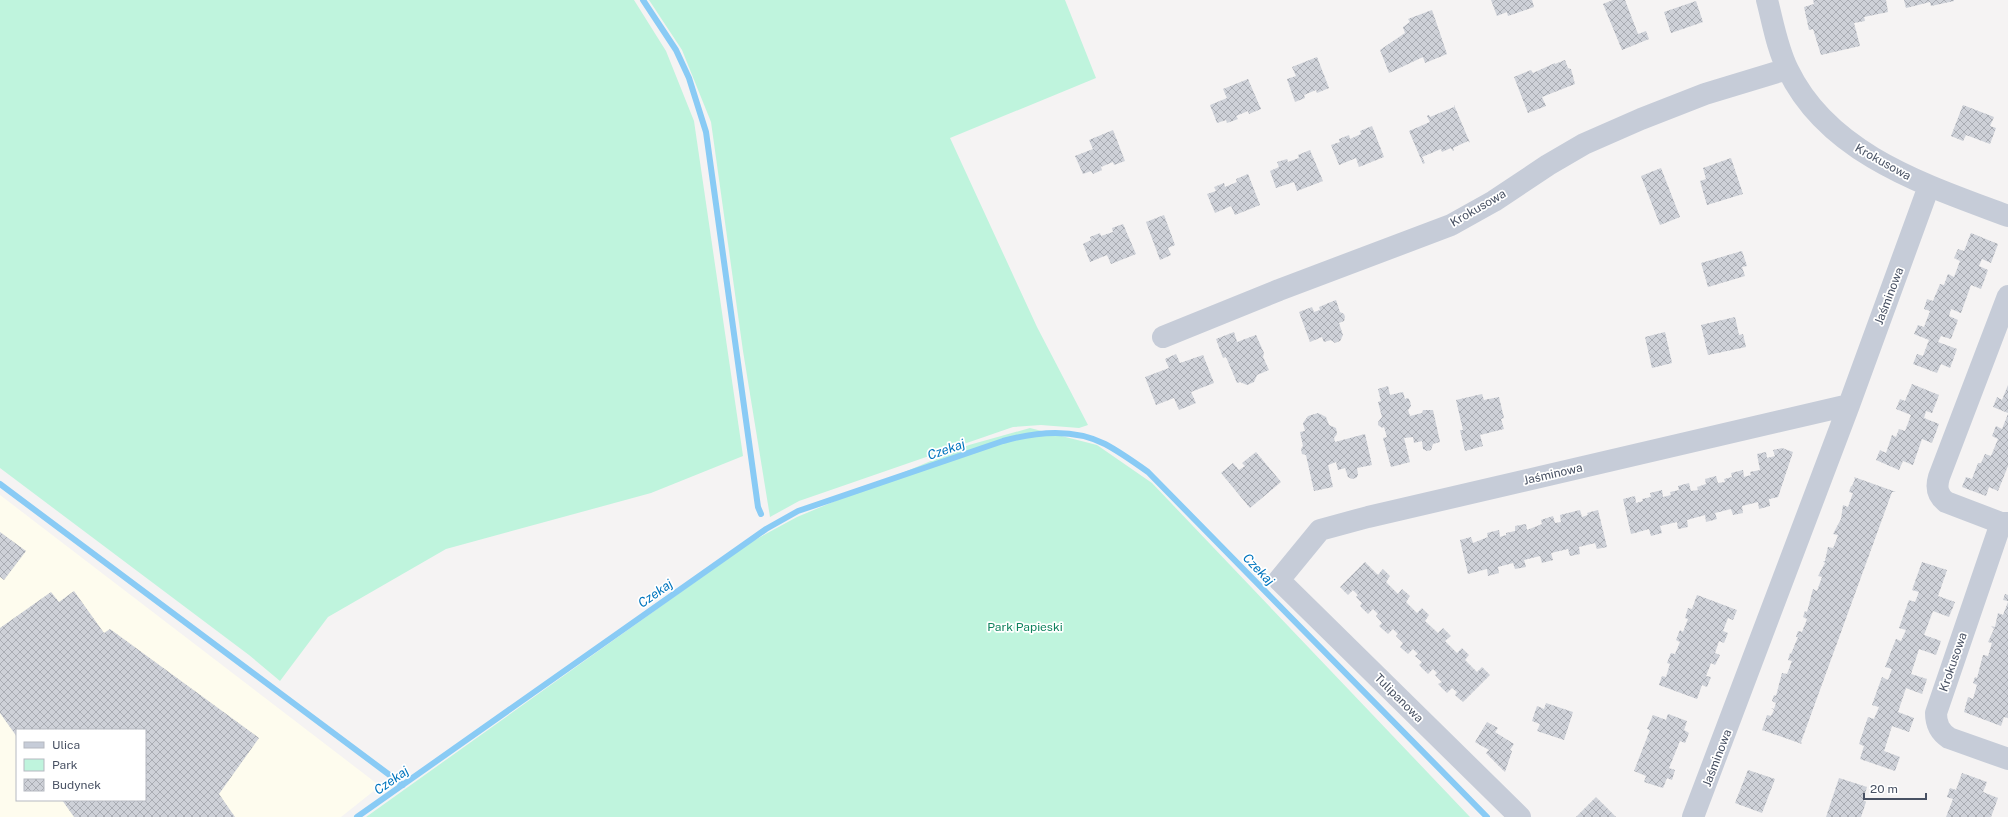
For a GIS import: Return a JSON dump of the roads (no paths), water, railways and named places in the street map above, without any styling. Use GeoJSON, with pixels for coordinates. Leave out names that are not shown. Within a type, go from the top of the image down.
{"type":"FeatureCollection","features":[{"type":"Feature","properties":{"kind":"street","name":"Krokusowa"},"geometry":{"type":"LineString","coordinates":[[1767,0],[1787,69],[1811,107],[1834,130],[1870,157],[1929,186],[2008,216]]}},
{"type":"Feature","properties":{"kind":"street","name":"Krokusowa"},"geometry":{"type":"LineString","coordinates":[[1163,338],[1279,290],[1451,225],[1494,201],[1548,164],[1640,119],[1705,94],[1787,69]]}},
{"type":"Feature","properties":{"kind":"street","name":"Jaśminowa"},"geometry":{"type":"LineString","coordinates":[[1698,816],[1929,186]]}},
{"type":"Feature","properties":{"kind":"street","name":"Krokusowa"},"geometry":{"type":"LineString","coordinates":[[2008,296],[1939,477],[1937,488],[1942,498],[1946,502],[2004,523],[1938,706],[1936,721],[1943,734],[1950,738],[2008,759]]}},
{"type":"Feature","properties":{"kind":"street","name":"Jaśminowa"},"geometry":{"type":"LineString","coordinates":[[1279,580],[1320,530],[1368,517],[1849,406]]}},
{"type":"Feature","properties":{"kind":"street","name":"Tulipanowa"},"geometry":{"type":"LineString","coordinates":[[1279,580],[1520,817]]}},
{"type":"Feature","properties":{"kind":"waterway"},"geometry":{"type":"LineString","coordinates":[[643,0],[676,50],[689,78],[706,132],[758,507],[761,514]]}},
{"type":"Feature","properties":{"kind":"waterway","name":"Czekaj"},"geometry":{"type":"LineString","coordinates":[[357,817],[766,529],[798,511],[1003,441],[1028,435],[1054,433],[1093,439],[1116,450],[1148,472],[1487,817]]}},
{"type":"Feature","properties":{"kind":"waterway"},"geometry":{"type":"LineString","coordinates":[[0,484],[403,785]]}},
{"type":"Feature","properties":{"kind":"park label","name":"Park Papieski"},"geometry":{"type":"Point","coordinates":[1025,627]}}]}
